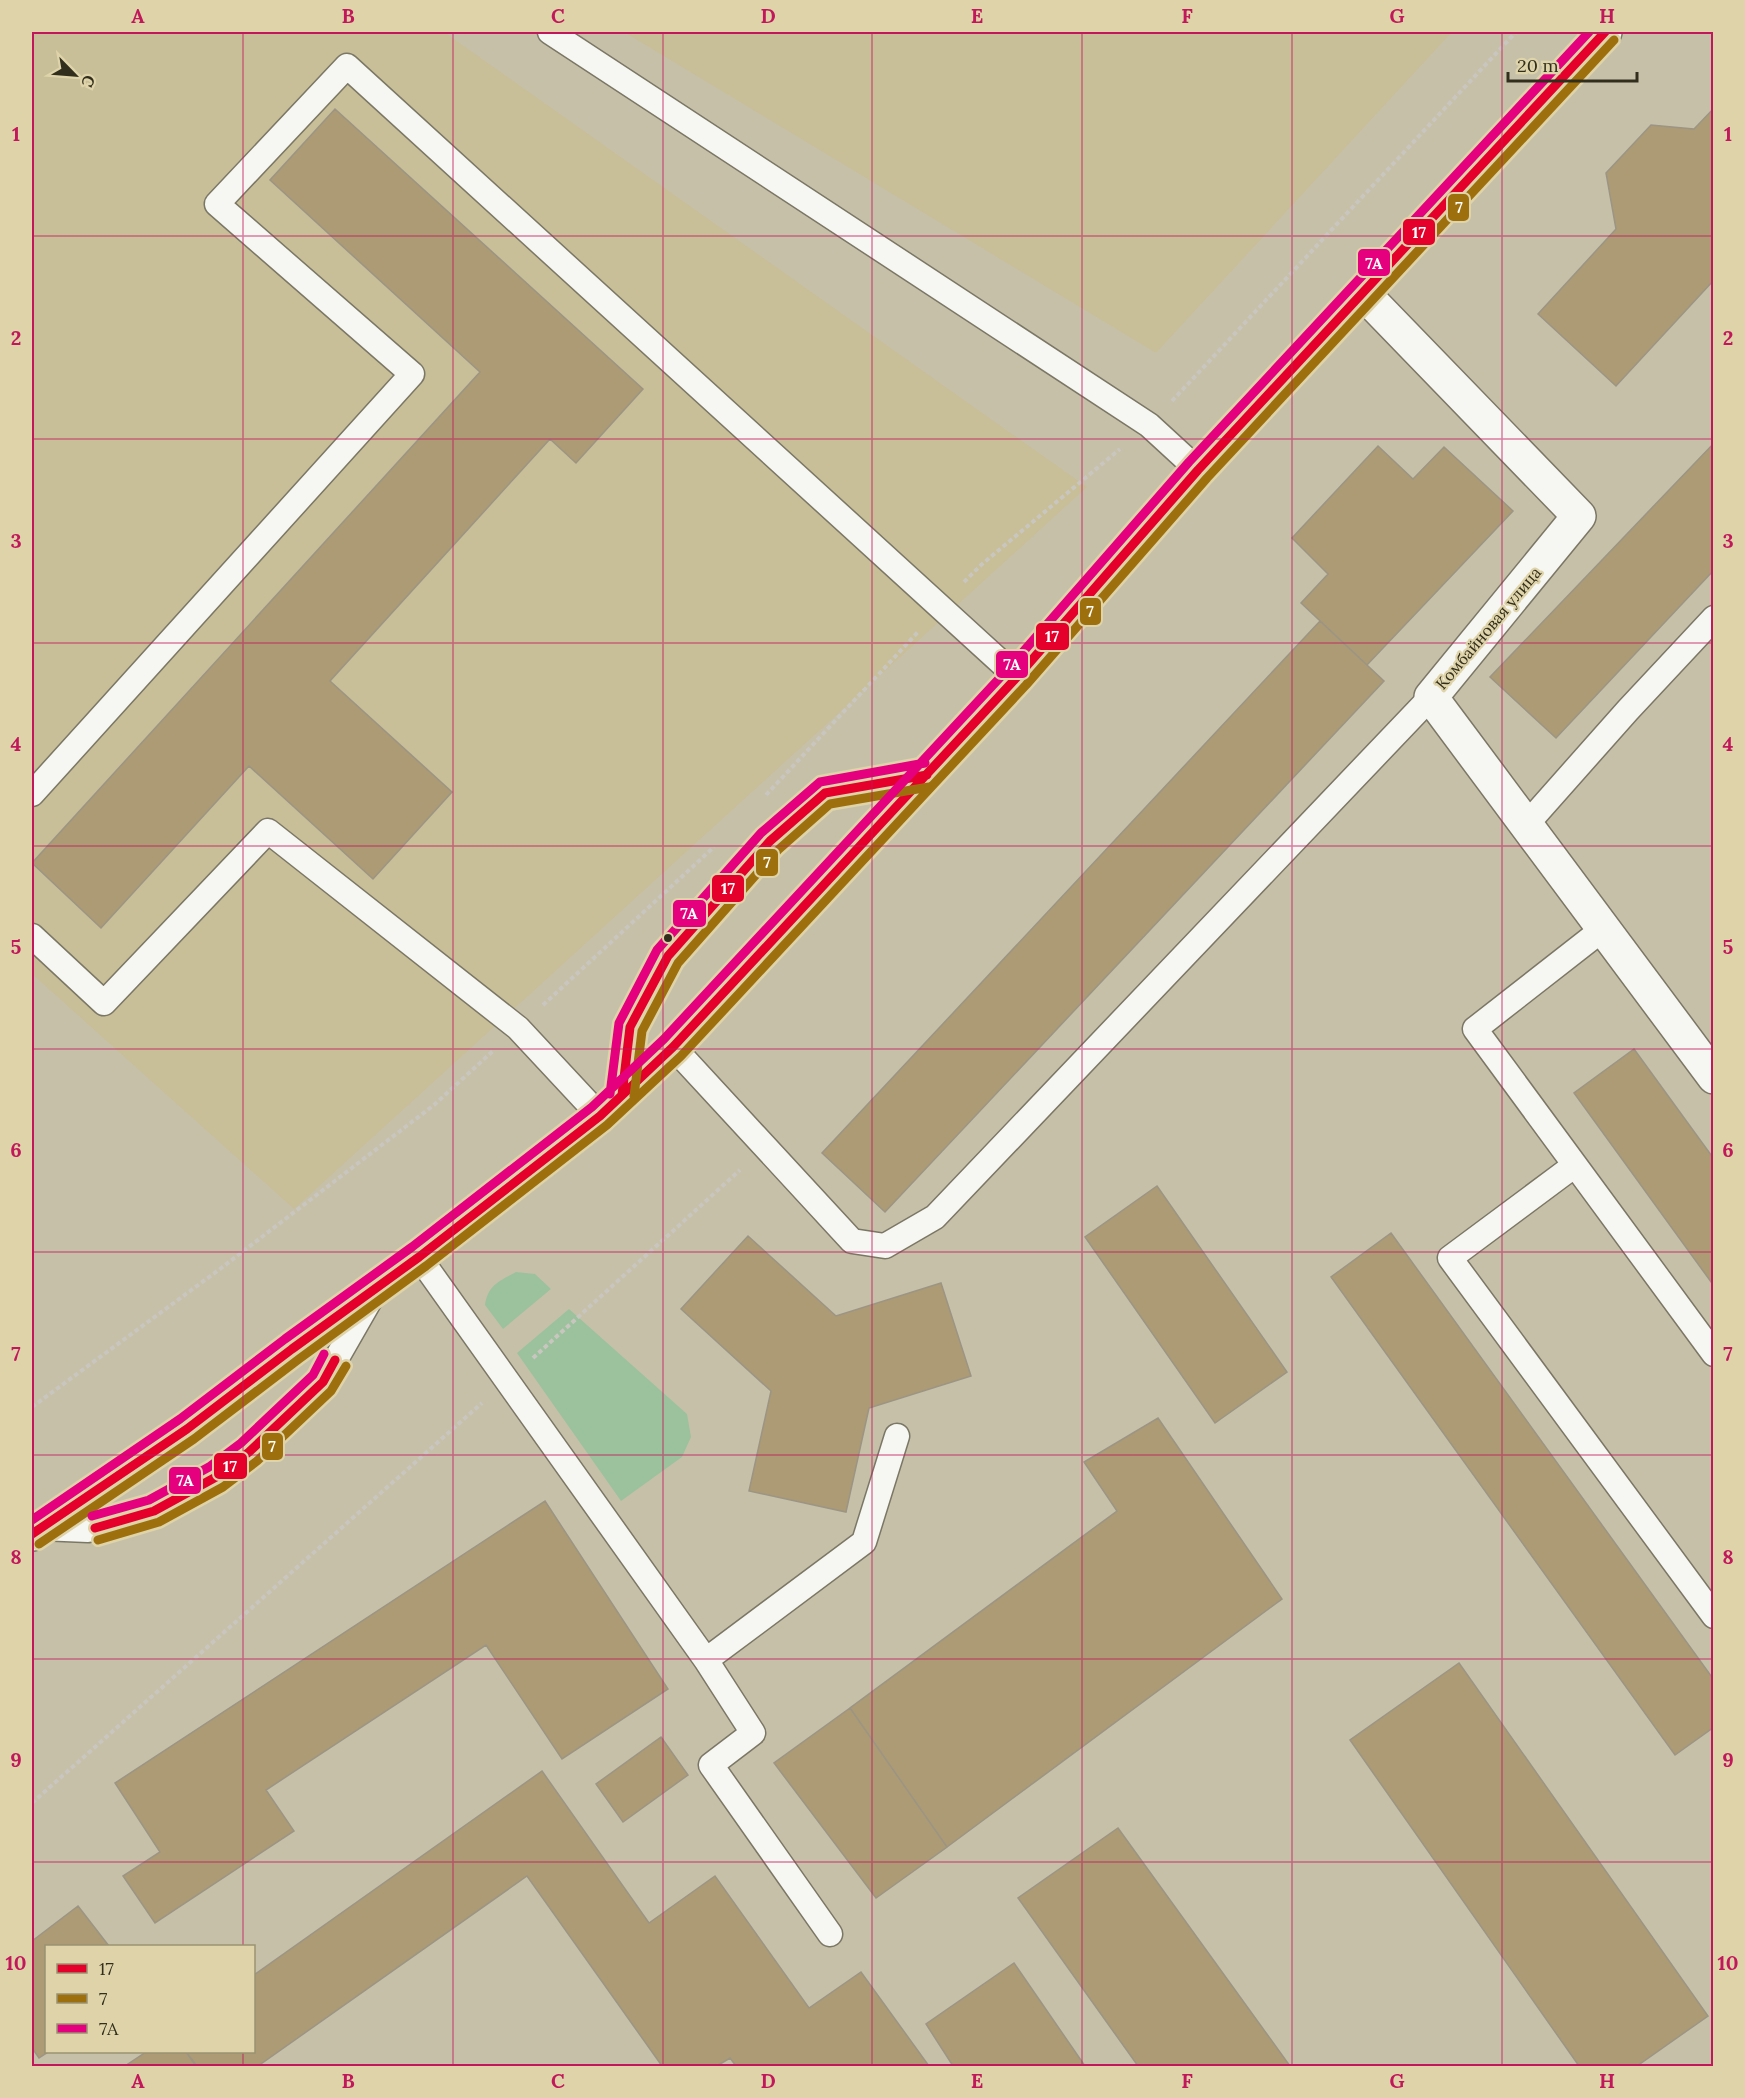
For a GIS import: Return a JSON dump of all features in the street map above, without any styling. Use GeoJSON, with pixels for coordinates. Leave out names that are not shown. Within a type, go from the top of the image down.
{"type":"FeatureCollection","features":[{"type":"Feature","properties":{"kind":"street"},"geometry":{"type":"LineString","coordinates":[[36,1531],[187,1430],[419,1257],[611,1105],[673,1047],[1017,677],[1198,470],[1605,32]]}},
{"type":"Feature","properties":{"kind":"street","name":"Комбайновая улица"},"geometry":{"type":"LineString","coordinates":[[1363,292],[1580,516],[1431,697],[1713,1077]]}},
{"type":"Feature","properties":{"kind":"lane"},"geometry":{"type":"LineString","coordinates":[[550,32],[1149,425],[1198,470]]}},
{"type":"Feature","properties":{"kind":"lane"},"geometry":{"type":"LineString","coordinates":[[32,794],[412,374],[217,204],[347,66],[1017,677]]}},
{"type":"Feature","properties":{"kind":"lane"},"geometry":{"type":"LineString","coordinates":[[1526,825],[1713,618]]}},
{"type":"Feature","properties":{"kind":"lane"},"geometry":{"type":"LineString","coordinates":[[673,1047],[852,1241],[885,1246],[935,1217],[1431,697]]}},
{"type":"Feature","properties":{"kind":"lane"},"geometry":{"type":"LineString","coordinates":[[32,936],[104,1003],[268,831],[518,1028],[611,1105],[630,1027],[668,956],[770,841],[825,793],[927,775]]}},
{"type":"Feature","properties":{"kind":"lane"},"geometry":{"type":"LineString","coordinates":[[1604,929],[1475,1029],[1713,1354]]}},
{"type":"Feature","properties":{"kind":"lane"},"geometry":{"type":"LineString","coordinates":[[1575,1165],[1450,1258],[1713,1616]]}},
{"type":"Feature","properties":{"kind":"lane"},"geometry":{"type":"LineString","coordinates":[[419,1257],[706,1659],[753,1733],[711,1765],[830,1934]]}},
{"type":"Feature","properties":{"kind":"lane"},"geometry":{"type":"LineString","coordinates":[[36,1531],[88,1530],[154,1511],[216,1477],[249,1452],[323,1382],[377,1288]]}},
{"type":"Feature","properties":{"kind":"lane"},"geometry":{"type":"LineString","coordinates":[[706,1659],[864,1542],[897,1436]]}},
{"type":"Feature","properties":{"kind":"path"},"geometry":{"type":"LineString","coordinates":[[763,798],[981,565],[1149,425],[1516,32]]}},
{"type":"Feature","properties":{"kind":"path"},"geometry":{"type":"LineString","coordinates":[[32,1407],[210,1276],[434,1105],[722,840]]}},
{"type":"Feature","properties":{"kind":"path"},"geometry":{"type":"LineString","coordinates":[[32,1803],[507,1381],[765,1147]]}},
{"type":"Feature","properties":{"kind":"shaded area"},"geometry":{"type":"Polygon","coordinates":[[[32,32],[444,32],[1087,487],[294,1209],[32,974],[32,32]]]}},
{"type":"Feature","properties":{"kind":"shaded area"},"geometry":{"type":"Polygon","coordinates":[[[624,32],[1452,32],[1156,353],[624,32]]]}},
{"type":"Feature","properties":{"kind":"green space"},"geometry":{"type":"Polygon","coordinates":[[[516,1272],[535,1274],[551,1289],[503,1329],[485,1305],[486,1298],[495,1284],[516,1272]]]}},
{"type":"Feature","properties":{"kind":"green space"},"geometry":{"type":"Polygon","coordinates":[[[569,1309],[687,1414],[691,1437],[682,1457],[621,1501],[517,1353],[569,1309]]]}},
{"type":"Feature","properties":{"kind":"building"},"geometry":{"type":"Polygon","coordinates":[[[1714,108],[1714,280],[1616,386],[1538,314],[1616,229],[1606,173],[1651,125],[1694,129],[1714,108]]]}},
{"type":"Feature","properties":{"kind":"building"},"geometry":{"type":"Polygon","coordinates":[[[335,109],[643,389],[576,463],[550,439],[330,681],[452,792],[373,879],[249,766],[101,928],[32,863],[480,372],[270,180],[335,109]]]}},
{"type":"Feature","properties":{"kind":"building"},"geometry":{"type":"Polygon","coordinates":[[[1714,443],[1714,570],[1556,738],[1490,677],[1714,443]]]}},
{"type":"Feature","properties":{"kind":"building"},"geometry":{"type":"Polygon","coordinates":[[[1378,446],[1413,479],[1444,447],[1513,511],[1367,665],[1301,603],[1328,574],[1292,538],[1378,446]]]}},
{"type":"Feature","properties":{"kind":"building"},"geometry":{"type":"Polygon","coordinates":[[[1320,621],[1384,681],[885,1212],[822,1153],[1320,621]]]}},
{"type":"Feature","properties":{"kind":"building"},"geometry":{"type":"Polygon","coordinates":[[[1634,1049],[1714,1159],[1714,1286],[1574,1093],[1634,1049]]]}},
{"type":"Feature","properties":{"kind":"building"},"geometry":{"type":"Polygon","coordinates":[[[1157,1186],[1287,1372],[1215,1423],[1085,1237],[1157,1186]]]}},
{"type":"Feature","properties":{"kind":"building"},"geometry":{"type":"Polygon","coordinates":[[[1391,1233],[1714,1680],[1714,1727],[1675,1755],[1331,1277],[1391,1233]]]}},
{"type":"Feature","properties":{"kind":"building"},"geometry":{"type":"Polygon","coordinates":[[[748,1236],[836,1316],[941,1283],[971,1376],[869,1408],[846,1512],[749,1491],[771,1391],[681,1309],[748,1236]]]}},
{"type":"Feature","properties":{"kind":"building"},"geometry":{"type":"Polygon","coordinates":[[[1158,1418],[1282,1599],[947,1847],[850,1708],[1117,1511],[1084,1462],[1158,1418]]]}},
{"type":"Feature","properties":{"kind":"building"},"geometry":{"type":"Polygon","coordinates":[[[545,1501],[668,1689],[562,1759],[486,1645],[266,1790],[294,1831],[155,1923],[123,1876],[160,1852],[115,1783],[545,1501]]]}},
{"type":"Feature","properties":{"kind":"building"},"geometry":{"type":"Polygon","coordinates":[[[1459,1663],[1708,2016],[1637,2066],[1579,2066],[1350,1740],[1459,1663]]]}},
{"type":"Feature","properties":{"kind":"building"},"geometry":{"type":"Polygon","coordinates":[[[850,1708],[947,1847],[876,1898],[774,1763],[850,1708]]]}},
{"type":"Feature","properties":{"kind":"building"},"geometry":{"type":"Polygon","coordinates":[[[661,1737],[688,1775],[623,1822],[596,1784],[661,1737]]]}},
{"type":"Feature","properties":{"kind":"building"},"geometry":{"type":"Polygon","coordinates":[[[542,1771],[649,1923],[715,1876],[809,2008],[861,1972],[929,2066],[736,2066],[730,2058],[717,2066],[662,2066],[527,1876],[258,2066],[196,2066],[187,2053],[255,2053],[255,1974],[542,1771]]]}},
{"type":"Feature","properties":{"kind":"building"},"geometry":{"type":"Polygon","coordinates":[[[1118,1828],[1290,2066],[1138,2066],[1018,1898],[1118,1828]]]}},
{"type":"Feature","properties":{"kind":"building"},"geometry":{"type":"Polygon","coordinates":[[[78,1906],[108,1945],[45,1945],[46,2053],[39,2058],[32,2048],[32,1941],[78,1906]]]}},
{"type":"Feature","properties":{"kind":"building"},"geometry":{"type":"Polygon","coordinates":[[[1014,1963],[1085,2066],[953,2066],[926,2024],[1014,1963]]]}},
{"type":"Feature","properties":{"kind":"building"},"geometry":{"type":"Polygon","coordinates":[[[144,2053],[187,2053],[197,2066],[125,2066],[144,2053]]]}},
{"type":"Feature","properties":{"kind":"transit line","name":"7А"},"geometry":{"type":"LineString","coordinates":[[32,1520],[180,1419],[412,1247],[592,1107],[664,1039],[1008,669],[1189,462],[1589,32]]}},
{"type":"Feature","properties":{"kind":"transit line","name":"17"},"geometry":{"type":"LineString","coordinates":[[32,1534],[187,1429],[419,1257],[600,1116],[673,1047],[1017,677],[1198,470],[1605,32]]}},
{"type":"Feature","properties":{"kind":"transit line","name":"7"},"geometry":{"type":"LineString","coordinates":[[39,1544],[194,1439],[426,1266],[607,1125],[681,1056],[1026,685],[1207,478],[1614,40]]}},
{"type":"Feature","properties":{"kind":"transit line","name":"7А"},"geometry":{"type":"LineString","coordinates":[[610,1094],[619,1023],[657,950],[761,833],[820,782],[925,763]]}},
{"type":"Feature","properties":{"kind":"transit line","name":"17"},"geometry":{"type":"LineString","coordinates":[[622,1095],[630,1027],[668,956],[770,841],[825,793],[927,775]]}},
{"type":"Feature","properties":{"kind":"transit line","name":"7"},"geometry":{"type":"LineString","coordinates":[[634,1096],[642,1031],[678,963],[778,850],[830,804],[929,787]]}},
{"type":"Feature","properties":{"kind":"transit line","name":"7А"},"geometry":{"type":"LineString","coordinates":[[92,1516],[149,1500],[209,1467],[241,1443],[313,1375],[324,1354]]}},
{"type":"Feature","properties":{"kind":"transit line","name":"17"},"geometry":{"type":"LineString","coordinates":[[95,1528],[154,1511],[216,1477],[249,1452],[323,1382],[335,1360]]}},
{"type":"Feature","properties":{"kind":"transit line","name":"7"},"geometry":{"type":"LineString","coordinates":[[98,1540],[159,1522],[223,1487],[257,1461],[331,1391],[346,1366]]}}]}
